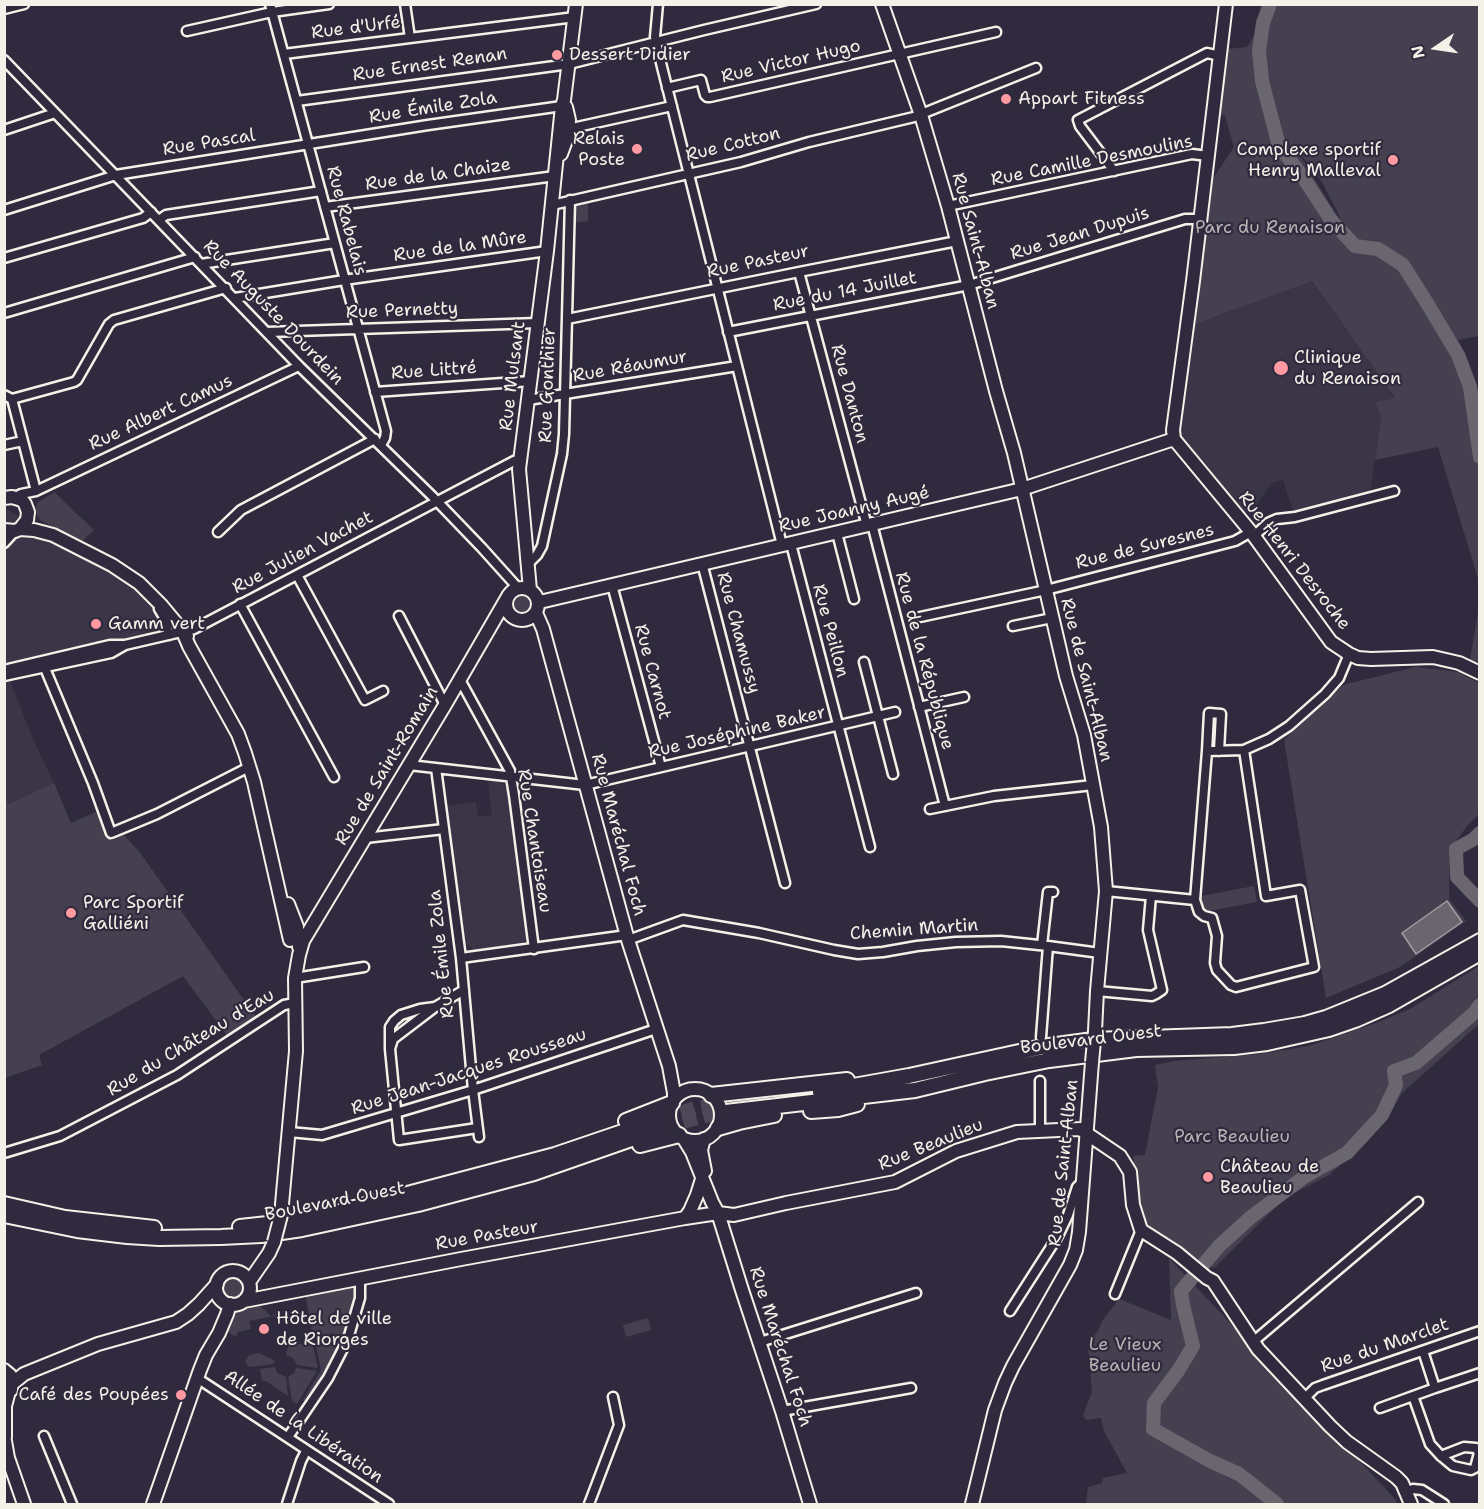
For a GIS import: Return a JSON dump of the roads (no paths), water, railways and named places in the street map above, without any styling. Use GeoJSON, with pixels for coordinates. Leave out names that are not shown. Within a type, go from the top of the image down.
{"type":"FeatureCollection","features":[{"type":"Feature","properties":{"kind":"main road","name":"Boulevard Ouest"},"geometry":{"type":"LineString","coordinates":[[1479,941],[1385,994],[1326,1018],[1305,1023],[1232,1035],[1093,1040],[1042,1047],[909,1076],[727,1108],[915,1090],[1049,1060],[1136,1049],[1234,1047],[1267,1043],[1329,1029],[1355,1020],[1389,1005],[1479,954]]}},
{"type":"Feature","properties":{"kind":"main road"},"geometry":{"type":"LineString","coordinates":[[711,1095],[909,1076]]}},
{"type":"Feature","properties":{"kind":"main road"},"geometry":{"type":"LineString","coordinates":[[718,1128],[767,1115],[838,1109],[915,1090]]}},
{"type":"Feature","properties":{"kind":"main road"},"geometry":{"type":"LineString","coordinates":[[510,1167],[673,1102]]}},
{"type":"Feature","properties":{"kind":"main road","name":"Boulevard Ouest"},"geometry":{"type":"LineString","coordinates":[[4,1204],[65,1218],[152,1228],[246,1227],[328,1215],[555,1155],[662,1123],[534,1173],[418,1204],[302,1229],[261,1235],[159,1238],[127,1236],[77,1230],[4,1215]]}},
{"type":"Feature","properties":{"kind":"main road"},"geometry":{"type":"LineString","coordinates":[[418,1204],[447,1201],[536,1180],[638,1146],[682,1137]]}},
{"type":"Feature","properties":{"kind":"street"},"geometry":{"type":"LineString","coordinates":[[4,9],[24,4]]}},
{"type":"Feature","properties":{"kind":"street"},"geometry":{"type":"LineString","coordinates":[[187,31],[271,8],[329,4]]}},
{"type":"Feature","properties":{"kind":"street"},"geometry":{"type":"LineString","coordinates":[[405,4],[410,38]]}},
{"type":"Feature","properties":{"kind":"street"},"geometry":{"type":"LineString","coordinates":[[658,4],[656,43],[728,332],[786,544]]}},
{"type":"Feature","properties":{"kind":"street","name":"Rue Ernest Renan"},"geometry":{"type":"LineString","coordinates":[[297,100],[568,64],[816,4]]}},
{"type":"Feature","properties":{"kind":"street","name":"Rue Saint-Alban"},"geometry":{"type":"LineString","coordinates":[[882,4],[921,115],[948,206],[1022,489]]}},
{"type":"Feature","properties":{"kind":"street"},"geometry":{"type":"LineString","coordinates":[[1174,440],[1173,430],[1226,4]]}},
{"type":"Feature","properties":{"kind":"street","name":"Rue Rabelais"},"geometry":{"type":"LineString","coordinates":[[271,8],[386,431],[385,438],[378,442]]}},
{"type":"Feature","properties":{"kind":"street","name":"Rue d'Urfé"},"geometry":{"type":"LineString","coordinates":[[284,54],[410,38],[575,11]]}},
{"type":"Feature","properties":{"kind":"street","name":"Rue Mulsant"},"geometry":{"type":"LineString","coordinates":[[524,589],[528,564],[519,468],[556,171],[565,129],[563,103],[575,11]]}},
{"type":"Feature","properties":{"kind":"street"},"geometry":{"type":"LineString","coordinates":[[900,54],[996,32]]}},
{"type":"Feature","properties":{"kind":"street"},"geometry":{"type":"LineString","coordinates":[[1114,171],[1080,126],[1078,120],[1207,53],[1220,56]]}},
{"type":"Feature","properties":{"kind":"street","name":"Rue Victor Hugo"},"geometry":{"type":"LineString","coordinates":[[667,88],[700,80],[705,97],[710,97],[900,54]]}},
{"type":"Feature","properties":{"kind":"street","name":"Rue Auguste Dourdein"},"geometry":{"type":"LineString","coordinates":[[4,60],[299,366],[524,589]]}},
{"type":"Feature","properties":{"kind":"street","name":"Rue Cotton"},"geometry":{"type":"LineString","coordinates":[[552,205],[741,162],[809,142],[921,115],[1036,68]]}},
{"type":"Feature","properties":{"kind":"street","name":"Rue Émile Zola"},"geometry":{"type":"LineString","coordinates":[[309,144],[563,103]]}},
{"type":"Feature","properties":{"kind":"street"},"geometry":{"type":"LineString","coordinates":[[565,129],[672,106]]}},
{"type":"Feature","properties":{"kind":"street"},"geometry":{"type":"LineString","coordinates":[[4,130],[55,113]]}},
{"type":"Feature","properties":{"kind":"street","name":"Rue Pascal"},"geometry":{"type":"LineString","coordinates":[[4,210],[116,175],[309,144]]}},
{"type":"Feature","properties":{"kind":"street","name":"Rue Camille Desmoulins"},"geometry":{"type":"LineString","coordinates":[[948,206],[1192,154],[1208,156]]}},
{"type":"Feature","properties":{"kind":"street","name":"Rue de la Chaize"},"geometry":{"type":"LineString","coordinates":[[325,207],[556,171]]}},
{"type":"Feature","properties":{"kind":"street"},"geometry":{"type":"LineString","coordinates":[[159,220],[166,215],[321,191]]}},
{"type":"Feature","properties":{"kind":"street","name":"Rue Gonthier"},"geometry":{"type":"LineString","coordinates":[[528,564],[542,546],[562,454],[570,200]]}},
{"type":"Feature","properties":{"kind":"street"},"geometry":{"type":"LineString","coordinates":[[4,258],[143,218],[151,212]]}},
{"type":"Feature","properties":{"kind":"street","name":"Rue Jean Dupuis"},"geometry":{"type":"LineString","coordinates":[[969,285],[1185,219],[1201,219]]}},
{"type":"Feature","properties":{"kind":"street","name":"Rue Pasteur"},"geometry":{"type":"LineString","coordinates":[[567,320],[957,242]]}},
{"type":"Feature","properties":{"kind":"street"},"geometry":{"type":"LineString","coordinates":[[4,313],[198,260],[335,243]]}},
{"type":"Feature","properties":{"kind":"street","name":"Rue de la Mûre"},"geometry":{"type":"LineString","coordinates":[[235,298],[547,251]]}},
{"type":"Feature","properties":{"kind":"street","name":"Rue Danton"},"geometry":{"type":"LineString","coordinates":[[799,272],[869,525]]}},
{"type":"Feature","properties":{"kind":"street","name":"Rue du 14 Juillet"},"geometry":{"type":"LineString","coordinates":[[728,332],[969,285]]}},
{"type":"Feature","properties":{"kind":"street"},"geometry":{"type":"LineString","coordinates":[[4,543],[13,530],[24,525],[36,491],[8,397],[77,380],[111,321],[226,288]]}},
{"type":"Feature","properties":{"kind":"street","name":"Rue Pernetty"},"geometry":{"type":"LineString","coordinates":[[267,332],[538,323]]}},
{"type":"Feature","properties":{"kind":"street","name":"Rue Albert Camus"},"geometry":{"type":"LineString","coordinates":[[10,498],[36,491],[299,366]]}},
{"type":"Feature","properties":{"kind":"street","name":"Rue Réaumur"},"geometry":{"type":"LineString","coordinates":[[528,400],[737,366]]}},
{"type":"Feature","properties":{"kind":"street","name":"Rue Littré"},"geometry":{"type":"LineString","coordinates":[[375,392],[531,381]]}},
{"type":"Feature","properties":{"kind":"street","name":"Rue Joanny Augé"},"geometry":{"type":"LineString","coordinates":[[537,607],[544,601],[1022,489],[1174,440]]}},
{"type":"Feature","properties":{"kind":"street","name":"Rue Henri Desroche"},"geometry":{"type":"LineString","coordinates":[[1174,440],[1252,534],[1331,642],[1358,658],[1433,657],[1459,663],[1479,673]]}},
{"type":"Feature","properties":{"kind":"street"},"geometry":{"type":"LineString","coordinates":[[4,445],[22,441]]}},
{"type":"Feature","properties":{"kind":"street"},"geometry":{"type":"LineString","coordinates":[[218,532],[241,510],[378,442]]}},
{"type":"Feature","properties":{"kind":"street","name":"Rue Julien Vachet"},"geometry":{"type":"LineString","coordinates":[[42,664],[110,645],[125,645],[194,629],[514,461],[521,460]]}},
{"type":"Feature","properties":{"kind":"street","name":"Rue de Saint-Alban"},"geometry":{"type":"LineString","coordinates":[[972,1504],[995,1410],[1005,1383],[1076,1250],[1106,891],[1101,827],[1084,735],[1066,676],[1022,489]]}},
{"type":"Feature","properties":{"kind":"street","name":"Rue de Suresnes"},"geometry":{"type":"LineString","coordinates":[[920,617],[1046,590],[1235,541],[1277,519],[1294,517],[1394,491]]}},
{"type":"Feature","properties":{"kind":"street"},"geometry":{"type":"LineString","coordinates":[[10,498],[22,500],[28,510],[53,535]]}},
{"type":"Feature","properties":{"kind":"street","name":"Rue de la République"},"geometry":{"type":"LineString","coordinates":[[869,525],[945,806]]}},
{"type":"Feature","properties":{"kind":"street"},"geometry":{"type":"LineString","coordinates":[[13,530],[34,530],[53,535],[112,565],[139,583],[195,643],[209,669],[229,720],[238,734],[249,767],[274,866],[298,931]]}},
{"type":"Feature","properties":{"kind":"street"},"geometry":{"type":"LineString","coordinates":[[837,533],[854,599]]}},
{"type":"Feature","properties":{"kind":"street","name":"Rue Peillon"},"geometry":{"type":"LineString","coordinates":[[786,544],[870,847]]}},
{"type":"Feature","properties":{"kind":"street","name":"Rue Chamussy"},"geometry":{"type":"LineString","coordinates":[[702,563],[785,883]]}},
{"type":"Feature","properties":{"kind":"street"},"geometry":{"type":"LineString","coordinates":[[297,575],[364,700],[383,690]]}},
{"type":"Feature","properties":{"kind":"street"},"geometry":{"type":"LineString","coordinates":[[139,583],[161,612],[169,635]]}},
{"type":"Feature","properties":{"kind":"street","name":"Rue Carnot"},"geometry":{"type":"LineString","coordinates":[[612,585],[661,767]]}},
{"type":"Feature","properties":{"kind":"street"},"geometry":{"type":"LineString","coordinates":[[524,589],[534,593],[537,607],[530,618],[522,621],[516,620],[506,608],[507,598],[512,591],[524,589]]}},
{"type":"Feature","properties":{"kind":"street","name":"Rue de Saint-Romain"},"geometry":{"type":"LineString","coordinates":[[247,1281],[269,1253],[281,1215],[296,1051],[295,978],[298,931],[340,877],[365,838],[507,598]]}},
{"type":"Feature","properties":{"kind":"street"},"geometry":{"type":"LineString","coordinates":[[240,604],[334,777]]}},
{"type":"Feature","properties":{"kind":"street","name":"Rue Maréchal Foch"},"geometry":{"type":"LineString","coordinates":[[537,607],[628,938],[669,1066],[674,1093],[673,1102]]}},
{"type":"Feature","properties":{"kind":"street","name":"Rue de Saint-Romain"},"geometry":{"type":"LineString","coordinates":[[490,627],[499,617],[510,615]]}},
{"type":"Feature","properties":{"kind":"street"},"geometry":{"type":"LineString","coordinates":[[399,616],[445,705]]}},
{"type":"Feature","properties":{"kind":"street"},"geometry":{"type":"LineString","coordinates":[[1013,626],[1052,618]]}},
{"type":"Feature","properties":{"kind":"street"},"geometry":{"type":"LineString","coordinates":[[1207,751],[1244,750],[1269,739],[1289,726],[1325,694],[1339,678],[1349,654]]}},
{"type":"Feature","properties":{"kind":"street"},"geometry":{"type":"LineString","coordinates":[[864,662],[893,774]]}},
{"type":"Feature","properties":{"kind":"street"},"geometry":{"type":"LineString","coordinates":[[42,664],[93,783],[111,833],[157,814],[249,767]]}},
{"type":"Feature","properties":{"kind":"street"},"geometry":{"type":"LineString","coordinates":[[4,670],[42,664]]}},
{"type":"Feature","properties":{"kind":"street"},"geometry":{"type":"LineString","coordinates":[[4,676],[42,664]]}},
{"type":"Feature","properties":{"kind":"street","name":"Rue Chantoiseau"},"geometry":{"type":"LineString","coordinates":[[459,678],[512,777],[534,949]]}},
{"type":"Feature","properties":{"kind":"street"},"geometry":{"type":"LineString","coordinates":[[919,707],[964,698]]}},
{"type":"Feature","properties":{"kind":"street","name":"Rue Joséphine Baker"},"geometry":{"type":"LineString","coordinates":[[409,765],[585,785],[895,712]]}},
{"type":"Feature","properties":{"kind":"street"},"geometry":{"type":"LineString","coordinates":[[1218,751],[1221,714],[1209,713],[1195,900],[1198,912],[1212,918],[1217,936],[1215,963],[1217,970],[1231,985],[1236,987],[1314,968],[1300,890],[1266,896],[1244,750]]}},
{"type":"Feature","properties":{"kind":"street","name":"Rue Émile Zola"},"geometry":{"type":"LineString","coordinates":[[396,1113],[399,1140],[478,1132],[461,958],[436,768]]}},
{"type":"Feature","properties":{"kind":"street"},"geometry":{"type":"LineString","coordinates":[[930,809],[994,796],[1093,785]]}},
{"type":"Feature","properties":{"kind":"street"},"geometry":{"type":"LineString","coordinates":[[365,838],[444,829]]}},
{"type":"Feature","properties":{"kind":"street"},"geometry":{"type":"LineString","coordinates":[[1041,1036],[1048,891],[1053,892]]}},
{"type":"Feature","properties":{"kind":"street"},"geometry":{"type":"LineString","coordinates":[[1106,891],[1195,900]]}},
{"type":"Feature","properties":{"kind":"street"},"geometry":{"type":"LineString","coordinates":[[1097,991],[1152,996],[1162,990],[1148,930],[1151,896]]}},
{"type":"Feature","properties":{"kind":"street","name":"Chemin Martin"},"geometry":{"type":"LineString","coordinates":[[461,958],[628,938],[683,920],[858,954],[956,942],[1001,941],[1100,952]]}},
{"type":"Feature","properties":{"kind":"street","name":"Rue de Saint-Romain"},"geometry":{"type":"LineString","coordinates":[[295,978],[303,941],[298,931]]}},
{"type":"Feature","properties":{"kind":"street"},"geometry":{"type":"LineString","coordinates":[[295,978],[364,967]]}},
{"type":"Feature","properties":{"kind":"street"},"geometry":{"type":"LineString","coordinates":[[390,1049],[393,1039],[435,1007],[464,990]]}},
{"type":"Feature","properties":{"kind":"street","name":"Rue du Château d'Eau"},"geometry":{"type":"LineString","coordinates":[[4,1153],[60,1137],[177,1075],[284,1005],[295,1004]]}},
{"type":"Feature","properties":{"kind":"street"},"geometry":{"type":"LineString","coordinates":[[396,1113],[390,1027],[400,1015],[435,1007]]}},
{"type":"Feature","properties":{"kind":"street","name":"Rue Jean-Jacques Rousseau"},"geometry":{"type":"LineString","coordinates":[[289,1132],[322,1135],[473,1090],[656,1029]]}},
{"type":"Feature","properties":{"kind":"street","name":"Rue Maréchal Foch"},"geometry":{"type":"LineString","coordinates":[[669,1066],[690,1089]]}},
{"type":"Feature","properties":{"kind":"street"},"geometry":{"type":"LineString","coordinates":[[1040,1082],[1040,1131]]}},
{"type":"Feature","properties":{"kind":"street"},"geometry":{"type":"LineString","coordinates":[[690,1089],[698,1089],[711,1095],[717,1101],[721,1112],[718,1128],[709,1137],[697,1141],[682,1137],[674,1130],[670,1120],[669,1113],[673,1102],[690,1089]]}},
{"type":"Feature","properties":{"kind":"street","name":"Rue Beaulieu"},"geometry":{"type":"LineString","coordinates":[[715,1207],[734,1215],[895,1182],[956,1151],[1017,1132],[1080,1129],[1086,1133]]}},
{"type":"Feature","properties":{"kind":"street"},"geometry":{"type":"LineString","coordinates":[[1086,1133],[1120,1156],[1130,1172],[1133,1205],[1141,1230],[1214,1281],[1254,1341],[1347,1442],[1396,1477],[1410,1490],[1416,1504]]}},
{"type":"Feature","properties":{"kind":"street","name":"Rue Maréchal Foch"},"geometry":{"type":"LineString","coordinates":[[682,1137],[692,1152],[715,1207]]}},
{"type":"Feature","properties":{"kind":"street","name":"Rue Maréchal Foch"},"geometry":{"type":"LineString","coordinates":[[704,1139],[701,1150],[715,1207],[810,1504]]}},
{"type":"Feature","properties":{"kind":"street"},"geometry":{"type":"LineString","coordinates":[[685,1218],[702,1179]]}},
{"type":"Feature","properties":{"kind":"street"},"geometry":{"type":"LineString","coordinates":[[1010,1311],[1058,1236],[1077,1187],[1083,1181]]}},
{"type":"Feature","properties":{"kind":"street"},"geometry":{"type":"LineString","coordinates":[[1254,1341],[1418,1202]]}},
{"type":"Feature","properties":{"kind":"street","name":"Rue Pasteur"},"geometry":{"type":"LineString","coordinates":[[244,1301],[685,1218],[715,1207]]}},
{"type":"Feature","properties":{"kind":"street"},"geometry":{"type":"LineString","coordinates":[[1115,1294],[1141,1230]]}},
{"type":"Feature","properties":{"kind":"street"},"geometry":{"type":"LineString","coordinates":[[24,1504],[8,1458],[5,1436],[6,1396],[11,1390],[9,1376],[24,1374],[98,1344],[176,1322],[199,1304],[226,1272],[235,1271],[264,1298]]}},
{"type":"Feature","properties":{"kind":"street"},"geometry":{"type":"LineString","coordinates":[[288,1437],[328,1378],[348,1339],[360,1298],[360,1279]]}},
{"type":"Feature","properties":{"kind":"street"},"geometry":{"type":"LineString","coordinates":[[199,1304],[207,1301],[239,1304],[248,1295],[247,1281]]}},
{"type":"Feature","properties":{"kind":"street"},"geometry":{"type":"LineString","coordinates":[[153,1504],[197,1378],[227,1314],[225,1302],[216,1290],[217,1284]]}},
{"type":"Feature","properties":{"kind":"street"},"geometry":{"type":"LineString","coordinates":[[759,1342],[916,1293]]}},
{"type":"Feature","properties":{"kind":"street","name":"Rue du Marclet"},"geometry":{"type":"LineString","coordinates":[[1306,1398],[1315,1388],[1479,1331]]}},
{"type":"Feature","properties":{"kind":"street"},"geometry":{"type":"LineString","coordinates":[[1423,1351],[1435,1388]]}},
{"type":"Feature","properties":{"kind":"street"},"geometry":{"type":"LineString","coordinates":[[1380,1408],[1479,1372]]}},
{"type":"Feature","properties":{"kind":"street","name":"Allée de la Libération"},"geometry":{"type":"LineString","coordinates":[[197,1378],[389,1504]]}},
{"type":"Feature","properties":{"kind":"street"},"geometry":{"type":"LineString","coordinates":[[782,1411],[911,1388]]}},
{"type":"Feature","properties":{"kind":"street"},"geometry":{"type":"LineString","coordinates":[[1413,1396],[1430,1444],[1441,1456]]}},
{"type":"Feature","properties":{"kind":"street"},"geometry":{"type":"LineString","coordinates":[[589,1504],[620,1425],[613,1397]]}},
{"type":"Feature","properties":{"kind":"street"},"geometry":{"type":"LineString","coordinates":[[44,1436],[72,1504]]}},
{"type":"Feature","properties":{"kind":"street"},"geometry":{"type":"LineString","coordinates":[[287,1504],[306,1451]]}},
{"type":"Feature","properties":{"kind":"street"},"geometry":{"type":"LineString","coordinates":[[1410,1490],[1411,1504]]}},
{"type":"Feature","properties":{"kind":"street"},"geometry":{"type":"LineString","coordinates":[[1410,1490],[1422,1491],[1444,1504]]}},
{"type":"Feature","properties":{"kind":"waterway"},"geometry":{"type":"LineString","coordinates":[[1270,4],[1263,23],[1259,51],[1262,81],[1279,146],[1303,177],[1331,220],[1355,246],[1378,249],[1403,265],[1458,355],[1470,387],[1480,457]]}},
{"type":"Feature","properties":{"kind":"waterway"},"geometry":{"type":"LineString","coordinates":[[1480,833],[1456,849],[1457,877],[1480,901]]}},
{"type":"Feature","properties":{"kind":"waterway"},"geometry":{"type":"LineString","coordinates":[[1277,1504],[1239,1474],[1210,1461],[1153,1429],[1154,1403],[1193,1346],[1181,1291],[1219,1246],[1251,1217],[1304,1177],[1347,1153],[1382,1115],[1396,1085],[1394,1071],[1416,1063],[1474,1013],[1480,1005]]}},
{"type":"Feature","properties":{"kind":"tunnel"},"geometry":{"type":"LineString","coordinates":[[661,1119],[695,1108],[727,1104]]}},
{"type":"Feature","properties":{"kind":"tunnel"},"geometry":{"type":"LineString","coordinates":[[663,1128],[725,1112]]}},
{"type":"Feature","properties":{"kind":"place","name":"Dessert Didier"},"geometry":{"type":"Point","coordinates":[557,55]}},
{"type":"Feature","properties":{"kind":"place","name":"Appart Fitness"},"geometry":{"type":"Point","coordinates":[1006,99]}},
{"type":"Feature","properties":{"kind":"place","name":"Relais Poste"},"geometry":{"type":"Point","coordinates":[637,149]}},
{"type":"Feature","properties":{"kind":"place","name":"Complexe sportif Henry Malleval"},"geometry":{"type":"Point","coordinates":[1393,160]}},
{"type":"Feature","properties":{"kind":"place","name":"Clinique du Renaison"},"geometry":{"type":"Point","coordinates":[1281,368]}},
{"type":"Feature","properties":{"kind":"place","name":"Gamm vert"},"geometry":{"type":"Point","coordinates":[96,624]}},
{"type":"Feature","properties":{"kind":"place","name":"Parc Sportif Galliéni"},"geometry":{"type":"Point","coordinates":[71,913]}},
{"type":"Feature","properties":{"kind":"place","name":"Château de Beaulieu"},"geometry":{"type":"Point","coordinates":[1208,1177]}},
{"type":"Feature","properties":{"kind":"place","name":"Hôtel de ville de Riorges"},"geometry":{"type":"Point","coordinates":[264,1329]}},
{"type":"Feature","properties":{"kind":"place","name":"Café des Poupées"},"geometry":{"type":"Point","coordinates":[181,1395]}},
{"type":"Feature","properties":{"kind":"park label","name":"Parc du Renaison"},"geometry":{"type":"Point","coordinates":[1270,228]}},
{"type":"Feature","properties":{"kind":"park label","name":"Parc Beaulieu"},"geometry":{"type":"Point","coordinates":[1232,1137]}},
{"type":"Feature","properties":{"kind":"park label","name":"Le Vieux Beaulieu"},"geometry":{"type":"Point","coordinates":[1125,1355]}}]}
